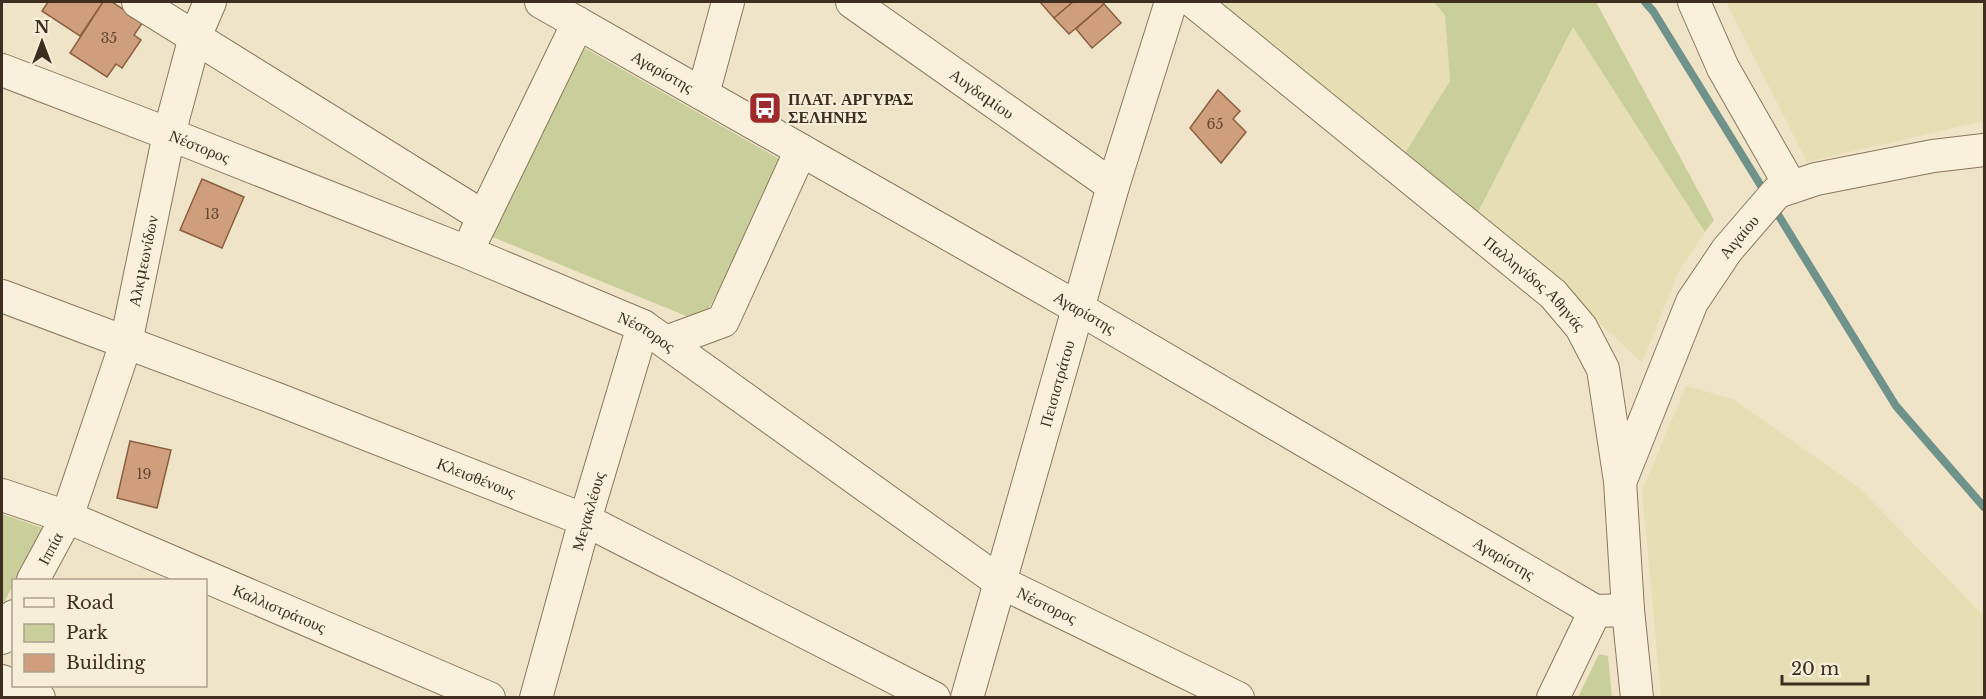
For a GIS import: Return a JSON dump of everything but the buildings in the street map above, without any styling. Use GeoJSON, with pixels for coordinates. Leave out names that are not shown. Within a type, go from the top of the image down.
{"type":"FeatureCollection","features":[{"type":"Feature","properties":{"kind":"street"},"geometry":{"type":"LineString","coordinates":[[138,2],[484,217]]}},
{"type":"Feature","properties":{"kind":"street","name":"Αλκμεωνίδων"},"geometry":{"type":"LineString","coordinates":[[67,517],[126,343],[169,134],[195,37],[210,2]]}},
{"type":"Feature","properties":{"kind":"street","name":"Αγαρίστης"},"geometry":{"type":"LineString","coordinates":[[541,2],[1078,308],[1595,611]]}},
{"type":"Feature","properties":{"kind":"street"},"geometry":{"type":"LineString","coordinates":[[703,94],[728,2]]}},
{"type":"Feature","properties":{"kind":"street","name":"Αυγδαμίου"},"geometry":{"type":"LineString","coordinates":[[852,2],[1113,186]]}},
{"type":"Feature","properties":{"kind":"street","name":"Πεισιστράτου"},"geometry":{"type":"LineString","coordinates":[[967,698],[1113,186],[1171,2]]}},
{"type":"Feature","properties":{"kind":"street","name":"Παλληνίδος Αθηνάς"},"geometry":{"type":"LineString","coordinates":[[1194,2],[1553,294],[1581,327],[1603,369],[1620,481],[1628,610],[1637,698]]}},
{"type":"Feature","properties":{"kind":"street"},"geometry":{"type":"LineString","coordinates":[[1694,2],[1723,68],[1784,189],[1816,179],[1933,156],[1984,150]]}},
{"type":"Feature","properties":{"kind":"street"},"geometry":{"type":"LineString","coordinates":[[467,252],[578,22]]}},
{"type":"Feature","properties":{"kind":"street","name":"Νέστορος"},"geometry":{"type":"LineString","coordinates":[[2,70],[467,252],[655,334],[1000,582],[1238,698]]}},
{"type":"Feature","properties":{"kind":"street"},"geometry":{"type":"LineString","coordinates":[[655,334],[723,321],[801,150]]}},
{"type":"Feature","properties":{"kind":"street","name":"Αιγαίου"},"geometry":{"type":"LineString","coordinates":[[1620,481],[1692,302],[1726,250],[1784,189]]}},
{"type":"Feature","properties":{"kind":"street","name":"Κλεισθένους"},"geometry":{"type":"LineString","coordinates":[[2,296],[299,407],[585,520],[934,698]]}},
{"type":"Feature","properties":{"kind":"street","name":"Μεγακλέους"},"geometry":{"type":"LineString","coordinates":[[536,698],[585,520],[655,334]]}},
{"type":"Feature","properties":{"kind":"street","name":"Καλλιστράτους"},"geometry":{"type":"LineString","coordinates":[[2,495],[67,517],[489,698]]}},
{"type":"Feature","properties":{"kind":"street","name":"Ιππία"},"geometry":{"type":"LineString","coordinates":[[34,579],[67,517]]}},
{"type":"Feature","properties":{"kind":"street"},"geometry":{"type":"LineString","coordinates":[[1553,698],[1595,611],[1628,610]]}},
{"type":"Feature","properties":{"kind":"street"},"geometry":{"type":"LineString","coordinates":[[2,638],[12,620]]}},
{"type":"Feature","properties":{"kind":"street"},"geometry":{"type":"LineString","coordinates":[[15,687],[39,698]]}},
{"type":"Feature","properties":{"kind":"shaded area"},"geometry":{"type":"Polygon","coordinates":[[[1202,2],[1434,2],[1445,15],[1450,81],[1400,161],[1202,2]]]}},
{"type":"Feature","properties":{"kind":"shaded area"},"geometry":{"type":"Polygon","coordinates":[[[1726,2],[1984,2],[1984,121],[1807,162],[1726,2]]]}},
{"type":"Feature","properties":{"kind":"shaded area"},"geometry":{"type":"Polygon","coordinates":[[[1573,27],[1705,232],[1679,271],[1642,363],[1546,273],[1476,216],[1573,27]]]}},
{"type":"Feature","properties":{"kind":"shaded area"},"geometry":{"type":"Polygon","coordinates":[[[1686,386],[1733,399],[1858,487],[1984,616],[1984,697],[1661,697],[1642,491],[1686,386]]]}},
{"type":"Feature","properties":{"kind":"green space"},"geometry":{"type":"Polygon","coordinates":[[[1434,2],[1596,2],[1714,220],[1705,232],[1573,27],[1476,216],[1400,161],[1450,81],[1445,15],[1434,2]]]}},
{"type":"Feature","properties":{"kind":"green space"},"geometry":{"type":"Polygon","coordinates":[[[585,48],[790,165],[701,322],[490,236],[585,48]]]}},
{"type":"Feature","properties":{"kind":"green space"},"geometry":{"type":"Polygon","coordinates":[[[2,514],[43,528],[16,579],[12,579],[12,587],[2,606],[2,514]]]}},
{"type":"Feature","properties":{"kind":"green space"},"geometry":{"type":"Polygon","coordinates":[[[1599,654],[1608,656],[1612,697],[1578,697],[1599,654]]]}},
{"type":"Feature","properties":{"kind":"waterway"},"geometry":{"type":"LineString","coordinates":[[1645,2],[1653,11],[1766,194]]}},
{"type":"Feature","properties":{"kind":"waterway"},"geometry":{"type":"LineString","coordinates":[[1772,205],[1896,406],[1984,507]]}},
{"type":"Feature","properties":{"kind":"place","name":"ΠΛΑΤ. ΑΡΓΥΡΑΣ ΣΕΛΗΝΗΣ"},"geometry":{"type":"Point","coordinates":[765,108]}}]}
